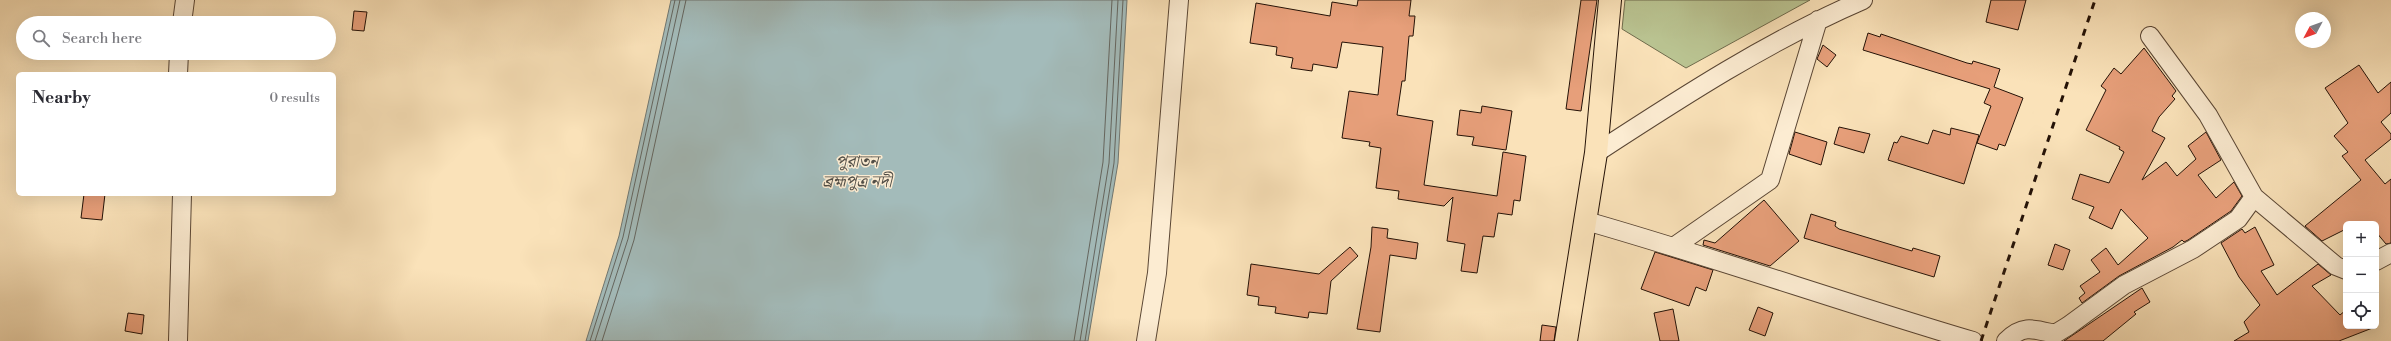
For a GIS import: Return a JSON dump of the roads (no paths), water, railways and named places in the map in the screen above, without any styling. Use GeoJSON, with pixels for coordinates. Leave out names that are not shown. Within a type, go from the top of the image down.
{"type":"FeatureCollection","features":[{"type":"Feature","properties":{"kind":"main road"},"geometry":{"type":"LineString","coordinates":[[1566,341],[1596,153],[1610,0]]}},
{"type":"Feature","properties":{"kind":"street"},"geometry":{"type":"LineString","coordinates":[[183,16],[185,0]]}},
{"type":"Feature","properties":{"kind":"street"},"geometry":{"type":"LineString","coordinates":[[1146,341],[1157,273],[1179,0]]}},
{"type":"Feature","properties":{"kind":"street"},"geometry":{"type":"LineString","coordinates":[[1596,153],[1725,70],[1818,20],[1863,0]]}},
{"type":"Feature","properties":{"kind":"street"},"geometry":{"type":"LineString","coordinates":[[1674,246],[1770,180],[1818,20]]}},
{"type":"Feature","properties":{"kind":"street"},"geometry":{"type":"LineString","coordinates":[[2150,36],[2208,115],[2254,197],[2336,266],[2343,269]]}},
{"type":"Feature","properties":{"kind":"street"},"geometry":{"type":"LineString","coordinates":[[178,72],[179,60]]}},
{"type":"Feature","properties":{"kind":"street"},"geometry":{"type":"LineString","coordinates":[[178,341],[182,196]]}},
{"type":"Feature","properties":{"kind":"street"},"geometry":{"type":"LineString","coordinates":[[2006,341],[2014,333],[2027,328],[2055,334],[2124,285],[2193,249],[2238,219],[2254,197]]}},
{"type":"Feature","properties":{"kind":"street"},"geometry":{"type":"LineString","coordinates":[[1586,221],[1674,246],[1885,315],[1973,341]]}},
{"type":"Feature","properties":{"kind":"street"},"geometry":{"type":"LineString","coordinates":[[2379,259],[2391,253]]}},
{"type":"Feature","properties":{"kind":"water","name":"পুরাতন ব্রহ্মপুত্র নদী"},"geometry":{"type":"Polygon","coordinates":[[[671,0],[1127,0],[1118,163],[1088,341],[586,341],[619,236],[671,0]]]}},
{"type":"Feature","properties":{"kind":"railway"},"geometry":{"type":"LineString","coordinates":[[1981,341],[2095,0]]}}]}
